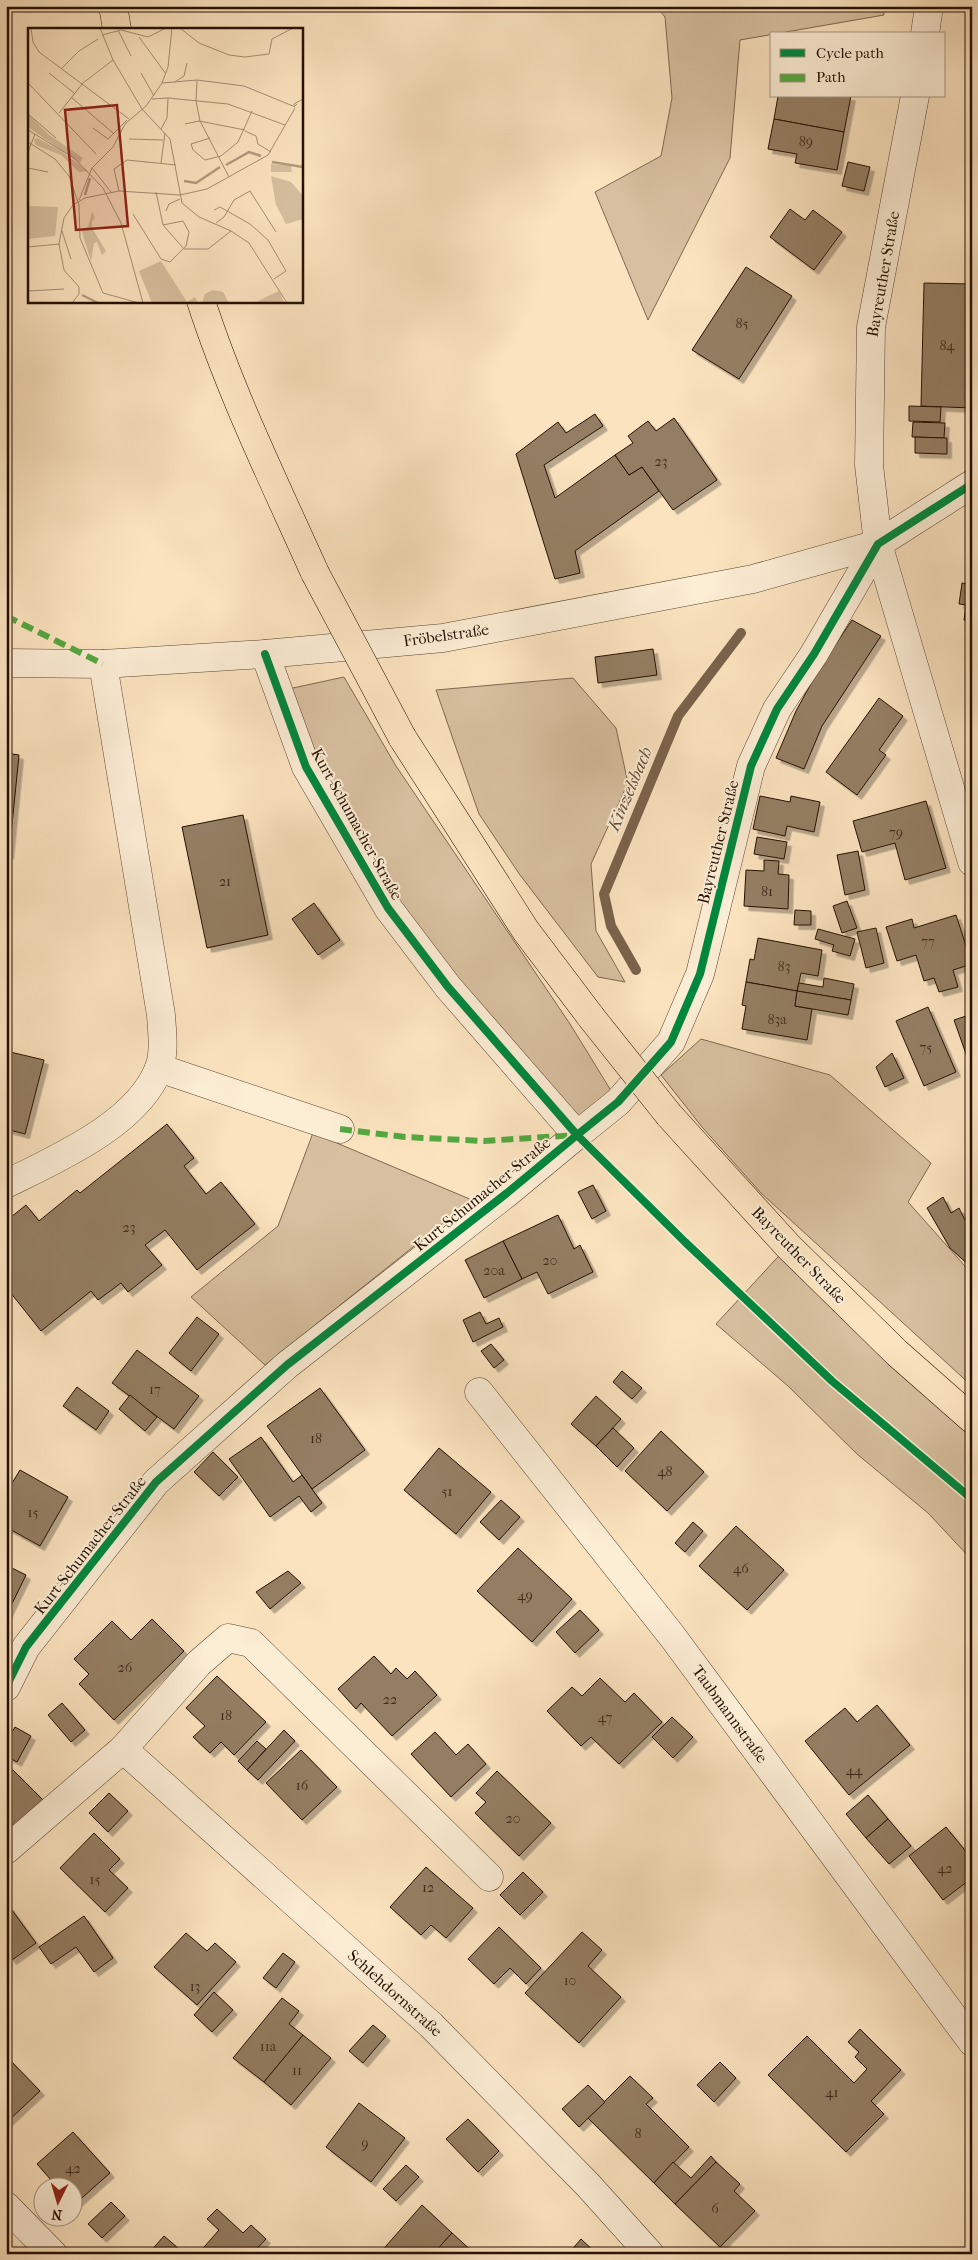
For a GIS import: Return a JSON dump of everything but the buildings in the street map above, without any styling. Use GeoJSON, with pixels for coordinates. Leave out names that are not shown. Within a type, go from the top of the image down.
{"type":"FeatureCollection","features":[{"type":"Feature","properties":{"kind":"main road"},"geometry":{"type":"LineString","coordinates":[[112,6],[117,28]]}},
{"type":"Feature","properties":{"kind":"main road","name":"Bayreuther Straße"},"geometry":{"type":"LineString","coordinates":[[201,302],[213,336],[264,460],[315,573],[402,737],[526,931],[669,1115],[788,1246],[896,1353],[972,1419]]}},
{"type":"Feature","properties":{"kind":"street"},"geometry":{"type":"LineString","coordinates":[[925,32],[929,6]]}},
{"type":"Feature","properties":{"kind":"street","name":"Bayreuther Straße"},"geometry":{"type":"LineString","coordinates":[[915,98],[871,327],[869,465],[878,544],[972,862]]}},
{"type":"Feature","properties":{"kind":"street"},"geometry":{"type":"LineString","coordinates":[[878,544],[972,484]]}},
{"type":"Feature","properties":{"kind":"street","name":"Bayreuther Straße"},"geometry":{"type":"LineString","coordinates":[[577,1135],[618,1102],[671,1042],[700,974],[751,766],[777,709],[814,654],[878,544]]}},
{"type":"Feature","properties":{"kind":"street","name":"Fröbelstraße"},"geometry":{"type":"LineString","coordinates":[[6,663],[103,664],[265,654],[443,638],[752,579],[878,544]]}},
{"type":"Feature","properties":{"kind":"street","name":"Kurt-Schumacher-Straße"},"geometry":{"type":"LineString","coordinates":[[6,1688],[26,1647],[156,1482],[234,1415],[287,1365],[507,1194],[577,1135],[448,987],[388,908],[306,767],[265,654]]}},
{"type":"Feature","properties":{"kind":"street"},"geometry":{"type":"LineString","coordinates":[[6,1184],[88,1142],[115,1123],[145,1092],[159,1068],[163,1039],[161,1015],[103,664]]}},
{"type":"Feature","properties":{"kind":"street"},"geometry":{"type":"LineString","coordinates":[[159,1068],[340,1129]]}},
{"type":"Feature","properties":{"kind":"street","name":"Taubmannstraße"},"geometry":{"type":"LineString","coordinates":[[479,1392],[672,1636],[972,2042]]}},
{"type":"Feature","properties":{"kind":"street"},"geometry":{"type":"LineString","coordinates":[[6,1850],[123,1749],[199,1663],[228,1638],[251,1643],[489,1877]]}},
{"type":"Feature","properties":{"kind":"street","name":"Schlehdornstraße"},"geometry":{"type":"LineString","coordinates":[[123,1749],[431,2025],[588,2185],[650,2254]]}},
{"type":"Feature","properties":{"kind":"street"},"geometry":{"type":"LineString","coordinates":[[6,2206],[53,2254]]}},
{"type":"Feature","properties":{"kind":"shaded area"},"geometry":{"type":"Polygon","coordinates":[[[656,6],[883,6],[884,15],[786,32],[770,32],[770,35],[740,40],[730,158],[648,320],[595,192],[661,156],[672,98],[665,17],[656,6]]]}},
{"type":"Feature","properties":{"kind":"shaded area"},"geometry":{"type":"Polygon","coordinates":[[[344,677],[396,766],[570,1024],[618,1102],[577,1135],[388,908],[279,691],[344,677]]]}},
{"type":"Feature","properties":{"kind":"shaded area"},"geometry":{"type":"Polygon","coordinates":[[[573,678],[616,728],[628,783],[591,864],[596,931],[625,982],[598,977],[520,875],[479,814],[436,690],[573,678]]]}},
{"type":"Feature","properties":{"kind":"shaded area"},"geometry":{"type":"Polygon","coordinates":[[[701,1039],[830,1075],[931,1163],[908,1202],[972,1274],[972,1386],[761,1193],[702,1127],[661,1075],[701,1039]]]}},
{"type":"Feature","properties":{"kind":"shaded area"},"geometry":{"type":"Polygon","coordinates":[[[313,1133],[472,1200],[265,1365],[191,1297],[278,1226],[313,1133]]]}},
{"type":"Feature","properties":{"kind":"shaded area"},"geometry":{"type":"Polygon","coordinates":[[[788,1246],[972,1419],[972,1560],[928,1513],[857,1454],[788,1386],[716,1324],[788,1246]]]}},
{"type":"Feature","properties":{"kind":"waterway","name":"Kinzelsbach"},"geometry":{"type":"LineString","coordinates":[[636,970],[611,926],[604,894],[678,716],[741,633]]}},
{"type":"Feature","properties":{"kind":"marked path"},"geometry":{"type":"LineString","coordinates":[[6,616],[103,664]]}},
{"type":"Feature","properties":{"kind":"marked path"},"geometry":{"type":"LineString","coordinates":[[340,1129],[405,1137],[484,1141],[577,1135]]}},
{"type":"Feature","properties":{"kind":"cycle path"},"geometry":{"type":"LineString","coordinates":[[972,484],[878,544],[814,654],[777,709],[751,766],[700,974],[671,1042],[618,1102],[577,1135],[685,1242],[832,1381],[972,1499]]}},
{"type":"Feature","properties":{"kind":"cycle path"},"geometry":{"type":"LineString","coordinates":[[6,1687],[26,1647],[156,1482],[287,1365],[507,1193],[577,1135],[448,987],[388,908],[306,767],[265,654]]}}]}
